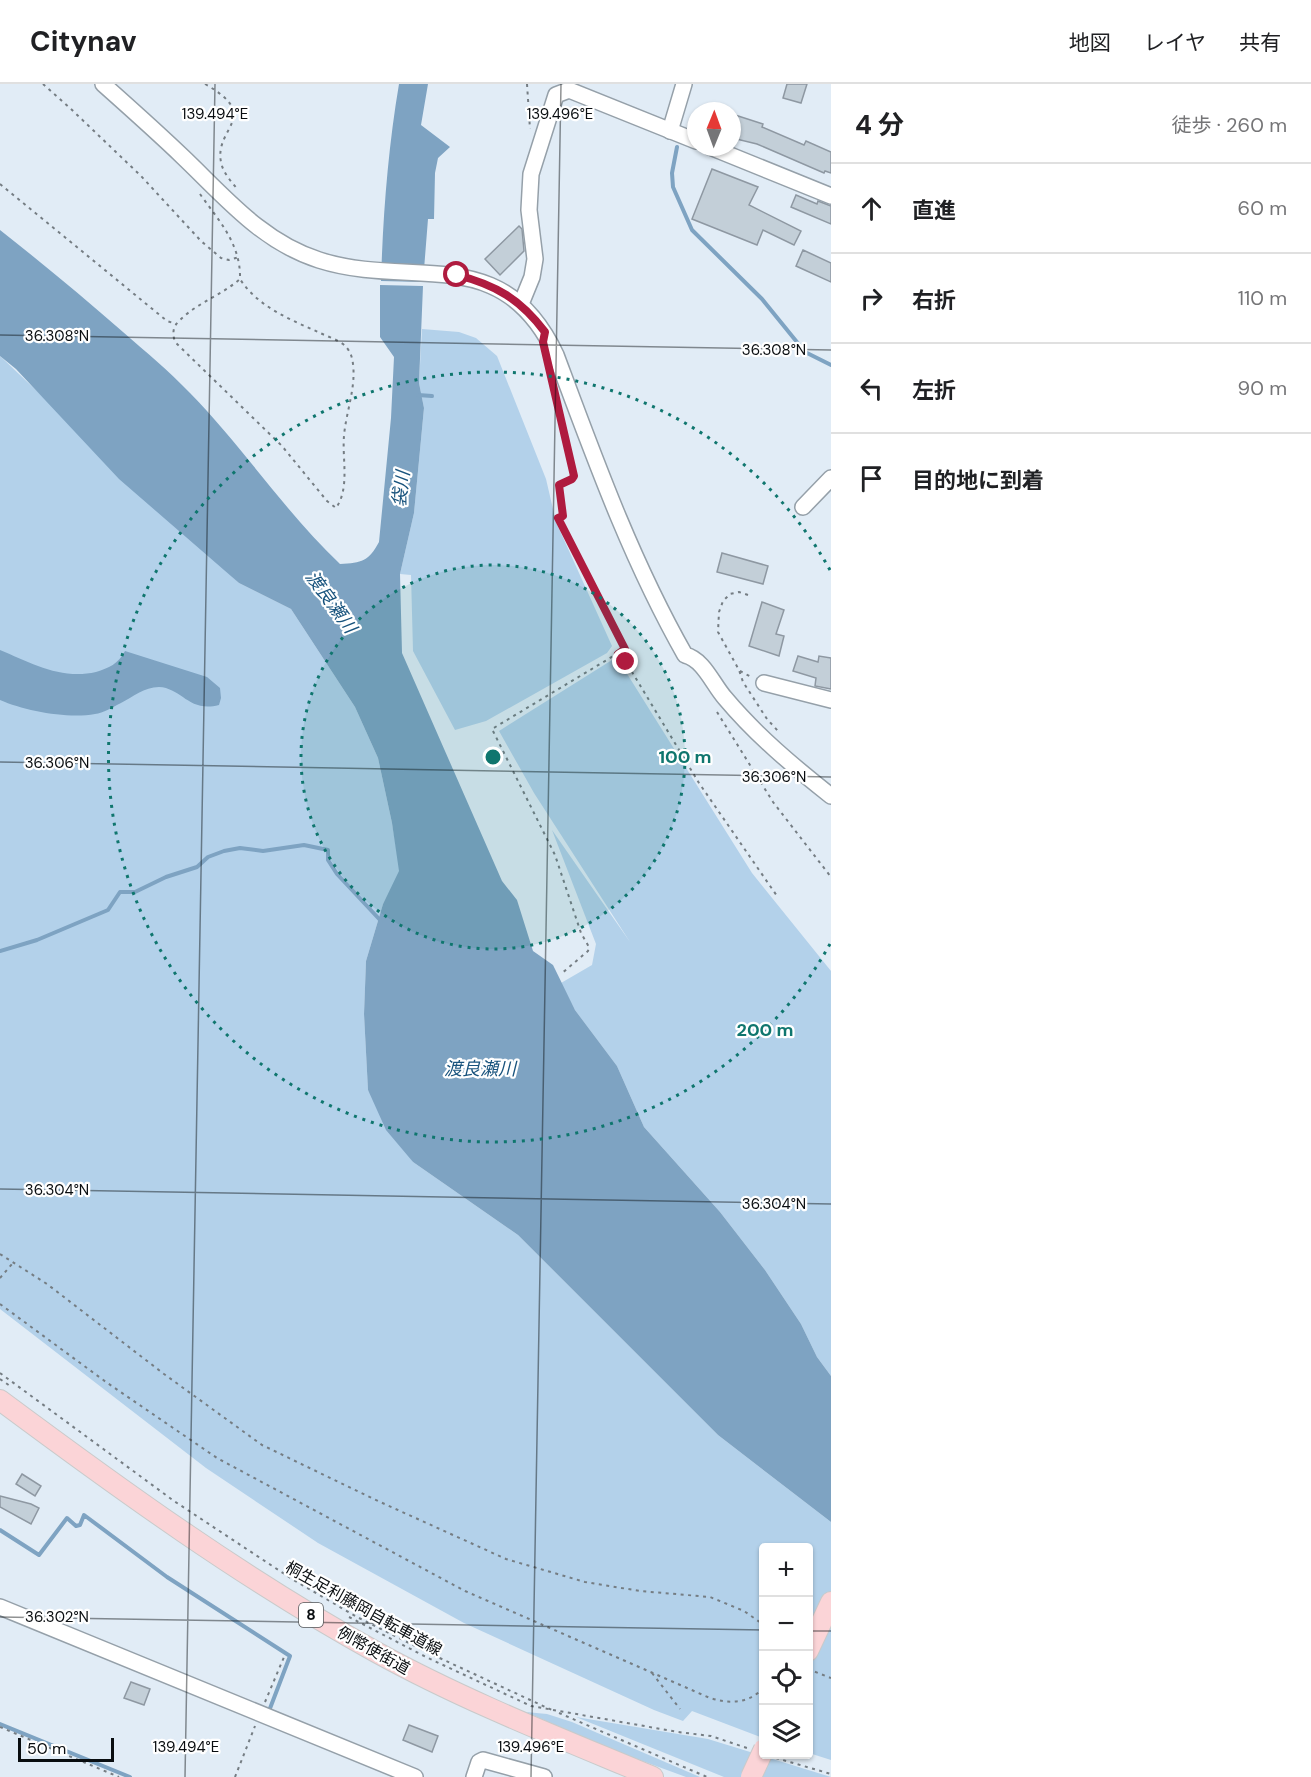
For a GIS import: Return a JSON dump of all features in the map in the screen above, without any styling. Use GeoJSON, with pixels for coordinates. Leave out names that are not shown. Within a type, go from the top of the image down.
{"type":"FeatureCollection","features":[{"type":"Feature","properties":{"kind":"main road","name":"例幣使街道"},"geometry":{"type":"LineString","coordinates":[[9,1396],[210,1550],[301,1609],[429,1680],[653,1777]]}},
{"type":"Feature","properties":{"kind":"main road"},"geometry":{"type":"LineString","coordinates":[[813,1640],[831,1602]]}},
{"type":"Feature","properties":{"kind":"main road"},"geometry":{"type":"LineString","coordinates":[[751,1777],[759,1750]]}},
{"type":"Feature","properties":{"kind":"street"},"geometry":{"type":"LineString","coordinates":[[103,84],[185,158],[231,206],[276,240],[294,250],[322,261],[347,267],[457,275],[496,288],[520,304],[545,332],[556,355],[618,515],[648,584],[685,655],[695,658],[723,696],[788,762],[831,796]]}},
{"type":"Feature","properties":{"kind":"street"},"geometry":{"type":"LineString","coordinates":[[670,131],[684,84]]}},
{"type":"Feature","properties":{"kind":"street"},"geometry":{"type":"LineString","coordinates":[[520,304],[532,277],[535,259],[530,210],[531,174],[556,95],[569,90],[687,138]]}},
{"type":"Feature","properties":{"kind":"street"},"geometry":{"type":"LineString","coordinates":[[732,156],[831,196]]}},
{"type":"Feature","properties":{"kind":"street"},"geometry":{"type":"LineString","coordinates":[[803,507],[831,478]]}},
{"type":"Feature","properties":{"kind":"street"},"geometry":{"type":"LineString","coordinates":[[764,683],[831,700]]}},
{"type":"Feature","properties":{"kind":"street"},"geometry":{"type":"LineString","coordinates":[[0,1607],[415,1777]]}},
{"type":"Feature","properties":{"kind":"street"},"geometry":{"type":"LineString","coordinates":[[474,1777],[479,1762],[483,1760],[544,1777]]}},
{"type":"Feature","properties":{"kind":"path"},"geometry":{"type":"LineString","coordinates":[[43,84],[141,176],[221,258],[229,260],[239,257]]}},
{"type":"Feature","properties":{"kind":"path"},"geometry":{"type":"LineString","coordinates":[[205,84],[222,93],[233,111],[233,124],[223,142],[221,162],[225,174],[239,192]]}},
{"type":"Feature","properties":{"kind":"path"},"geometry":{"type":"LineString","coordinates":[[0,184],[167,321],[176,324]]}},
{"type":"Feature","properties":{"kind":"path"},"geometry":{"type":"LineString","coordinates":[[194,186],[226,232],[239,257],[240,279],[258,300],[290,320],[341,343],[351,355],[352,383],[344,437],[344,489],[342,500],[336,508],[327,501],[282,446],[175,342],[172,334],[179,320],[240,279]]}},
{"type":"Feature","properties":{"kind":"path"},"geometry":{"type":"LineString","coordinates":[[557,400],[574,476],[559,485],[563,516],[558,518],[625,649],[492,729],[555,855],[581,933],[589,947],[588,951],[561,974]]}},
{"type":"Feature","properties":{"kind":"path"},"geometry":{"type":"LineString","coordinates":[[618,654],[626,662],[699,783],[777,896]]}},
{"type":"Feature","properties":{"kind":"path"},"geometry":{"type":"LineString","coordinates":[[733,660],[739,670],[764,683]]}},
{"type":"Feature","properties":{"kind":"path"},"geometry":{"type":"LineString","coordinates":[[714,707],[773,802],[831,877]]}},
{"type":"Feature","properties":{"kind":"path"},"geometry":{"type":"LineString","coordinates":[[0,1254],[47,1284],[164,1374],[262,1445],[325,1476],[506,1558],[585,1582],[640,1591],[710,1597],[744,1611],[759,1622]]}},
{"type":"Feature","properties":{"kind":"path"},"geometry":{"type":"LineString","coordinates":[[0,1278],[12,1263]]}},
{"type":"Feature","properties":{"kind":"path"},"geometry":{"type":"LineString","coordinates":[[0,1304],[106,1382],[217,1458],[465,1591],[722,1702],[745,1701],[759,1693]]}},
{"type":"Feature","properties":{"kind":"path"},"geometry":{"type":"LineString","coordinates":[[0,1373],[174,1501],[292,1579],[357,1617],[556,1712],[707,1777]]}},
{"type":"Feature","properties":{"kind":"path"},"geometry":{"type":"LineString","coordinates":[[0,1379],[9,1396]]}},
{"type":"Feature","properties":{"kind":"path","name":"桐生足利藤岡自転車道線"},"geometry":{"type":"LineString","coordinates":[[281,1577],[344,1614],[428,1658],[531,1706],[556,1712],[711,1736],[759,1750]]}},
{"type":"Feature","properties":{"kind":"path"},"geometry":{"type":"LineString","coordinates":[[235,1777],[284,1657]]}},
{"type":"Feature","properties":{"kind":"path"},"geometry":{"type":"LineString","coordinates":[[650,1671],[680,1709]]}},
{"type":"Feature","properties":{"kind":"path"},"geometry":{"type":"LineString","coordinates":[[813,1671],[831,1678]]}},
{"type":"Feature","properties":{"kind":"path"},"geometry":{"type":"LineString","coordinates":[[0,1727],[119,1777]]}},
{"type":"Feature","properties":{"kind":"path"},"geometry":{"type":"LineString","coordinates":[[780,1759],[831,1774]]}},
{"type":"Feature","properties":{"kind":"shaded area"},"geometry":{"type":"Polygon","coordinates":[[[422,329],[459,332],[476,338],[497,356],[546,479],[556,522],[612,646],[607,653],[486,721],[455,730],[413,651],[411,575],[400,574],[414,513],[424,408],[419,383],[422,329]]]}},
{"type":"Feature","properties":{"kind":"shaded area"},"geometry":{"type":"Polygon","coordinates":[[[0,356],[239,583],[291,609],[355,707],[378,758],[400,871],[383,904],[366,961],[364,1014],[368,1090],[413,1162],[518,1235],[718,1435],[831,1522],[831,1760],[813,1754],[813,1543],[759,1543],[759,1736],[692,1711],[683,1721],[654,1710],[464,1623],[318,1543],[206,1468],[0,1309],[0,356]]]}},
{"type":"Feature","properties":{"kind":"shaded area"},"geometry":{"type":"Polygon","coordinates":[[[612,660],[619,661],[752,873],[831,971],[831,1376],[817,1357],[801,1324],[765,1270],[720,1212],[644,1127],[617,1066],[575,1010],[561,983],[592,965],[596,944],[552,830],[630,942],[534,793],[499,731],[612,660]]]}},
{"type":"Feature","properties":{"kind":"shaded area"},"geometry":{"type":"Polygon","coordinates":[[[526,1712],[547,1714],[572,1722],[700,1777],[686,1777],[607,1748],[526,1712]]]}},
{"type":"Feature","properties":{"kind":"shaded area"},"geometry":{"type":"Polygon","coordinates":[[[576,1717],[708,1739],[759,1755],[759,1759],[773,1759],[831,1777],[724,1777],[576,1717]]]}},
{"type":"Feature","properties":{"kind":"water"},"geometry":{"type":"Polygon","coordinates":[[[399,84],[428,84],[421,125],[450,147],[438,158],[435,173],[434,219],[428,219],[423,282],[381,281],[387,182],[399,84]]]}},
{"type":"Feature","properties":{"kind":"water","name":"渡良瀬川"},"geometry":{"type":"Polygon","coordinates":[[[0,230],[93,306],[182,385],[228,435],[301,523],[340,564],[364,560],[379,542],[391,418],[394,357],[380,337],[380,285],[423,286],[419,383],[424,408],[414,513],[400,574],[402,653],[502,881],[517,900],[533,951],[553,965],[575,1010],[617,1066],[644,1127],[720,1212],[765,1270],[801,1324],[817,1357],[831,1376],[831,1522],[718,1435],[518,1235],[413,1162],[386,1130],[368,1090],[364,1014],[366,961],[383,904],[399,871],[392,823],[378,758],[355,707],[291,609],[239,583],[119,479],[16,369],[0,356],[0,230]]]}},
{"type":"Feature","properties":{"kind":"water"},"geometry":{"type":"Polygon","coordinates":[[[0,650],[46,669],[71,674],[96,672],[109,667],[125,651],[207,677],[220,688],[221,698],[219,705],[200,706],[167,688],[154,687],[95,714],[60,715],[34,711],[0,700],[0,650]]]}},
{"type":"Feature","properties":{"kind":"building"},"geometry":{"type":"Polygon","coordinates":[[[787,84],[807,84],[801,103],[783,98],[787,84]]]}},
{"type":"Feature","properties":{"kind":"building"},"geometry":{"type":"Polygon","coordinates":[[[741,117],[763,124],[762,127],[804,145],[806,141],[831,152],[831,173],[825,171],[824,173],[757,144],[741,140],[741,117]]]}},
{"type":"Feature","properties":{"kind":"building"},"geometry":{"type":"Polygon","coordinates":[[[712,169],[758,187],[749,205],[801,231],[794,245],[763,230],[757,245],[692,219],[712,169]]]}},
{"type":"Feature","properties":{"kind":"building"},"geometry":{"type":"Polygon","coordinates":[[[796,195],[817,204],[818,201],[831,206],[831,224],[791,207],[796,195]]]}},
{"type":"Feature","properties":{"kind":"building"},"geometry":{"type":"Polygon","coordinates":[[[519,226],[522,229],[524,251],[500,275],[485,259],[519,226]]]}},
{"type":"Feature","properties":{"kind":"building"},"geometry":{"type":"Polygon","coordinates":[[[803,250],[831,263],[831,282],[796,266],[803,250]]]}},
{"type":"Feature","properties":{"kind":"building"},"geometry":{"type":"Polygon","coordinates":[[[722,553],[768,566],[763,584],[717,572],[722,553]]]}},
{"type":"Feature","properties":{"kind":"building"},"geometry":{"type":"Polygon","coordinates":[[[762,602],[784,610],[776,634],[784,636],[779,656],[749,646],[762,602]]]}},
{"type":"Feature","properties":{"kind":"building"},"geometry":{"type":"Polygon","coordinates":[[[798,656],[818,662],[819,656],[831,658],[831,689],[815,686],[816,678],[793,671],[798,656]]]}},
{"type":"Feature","properties":{"kind":"building"},"geometry":{"type":"Polygon","coordinates":[[[22,1474],[41,1486],[35,1496],[16,1484],[22,1474]]]}},
{"type":"Feature","properties":{"kind":"building"},"geometry":{"type":"Polygon","coordinates":[[[0,1496],[39,1508],[31,1524],[0,1507],[0,1496]]]}},
{"type":"Feature","properties":{"kind":"building"},"geometry":{"type":"Polygon","coordinates":[[[131,1682],[150,1689],[144,1705],[124,1698],[131,1682]]]}},
{"type":"Feature","properties":{"kind":"building"},"geometry":{"type":"Polygon","coordinates":[[[409,1725],[438,1736],[432,1752],[403,1740],[409,1725]]]}},
{"type":"Feature","properties":{"kind":"waterway"},"geometry":{"type":"LineString","coordinates":[[677,147],[672,173],[673,187],[692,230],[762,299],[805,352],[831,365]]}},
{"type":"Feature","properties":{"kind":"waterway"},"geometry":{"type":"LineString","coordinates":[[418,395],[432,396]]}},
{"type":"Feature","properties":{"kind":"waterway"},"geometry":{"type":"LineString","coordinates":[[0,951],[37,940],[108,910],[120,892],[135,892],[166,877],[197,867],[208,857],[240,848],[263,851],[304,845],[328,850],[328,860],[337,874],[381,921]]}},
{"type":"Feature","properties":{"kind":"waterway"},"geometry":{"type":"LineString","coordinates":[[0,1530],[39,1555],[67,1518],[76,1526],[80,1525],[84,1515],[167,1577],[290,1656],[269,1711]]}},
{"type":"Feature","properties":{"kind":"waterway"},"geometry":{"type":"LineString","coordinates":[[0,1724],[130,1777]]}},
{"type":"Feature","properties":{"kind":"route"},"geometry":{"type":"LineString","coordinates":[[457,275],[496,288],[520,304],[535,318],[545,332],[543,342],[574,476],[559,485],[563,516],[558,518],[625,649],[618,654],[626,662]]}},
{"type":"Feature","properties":{"kind":"water label","name":"袋川"},"geometry":{"type":"Point","coordinates":[401,489]}}]}
